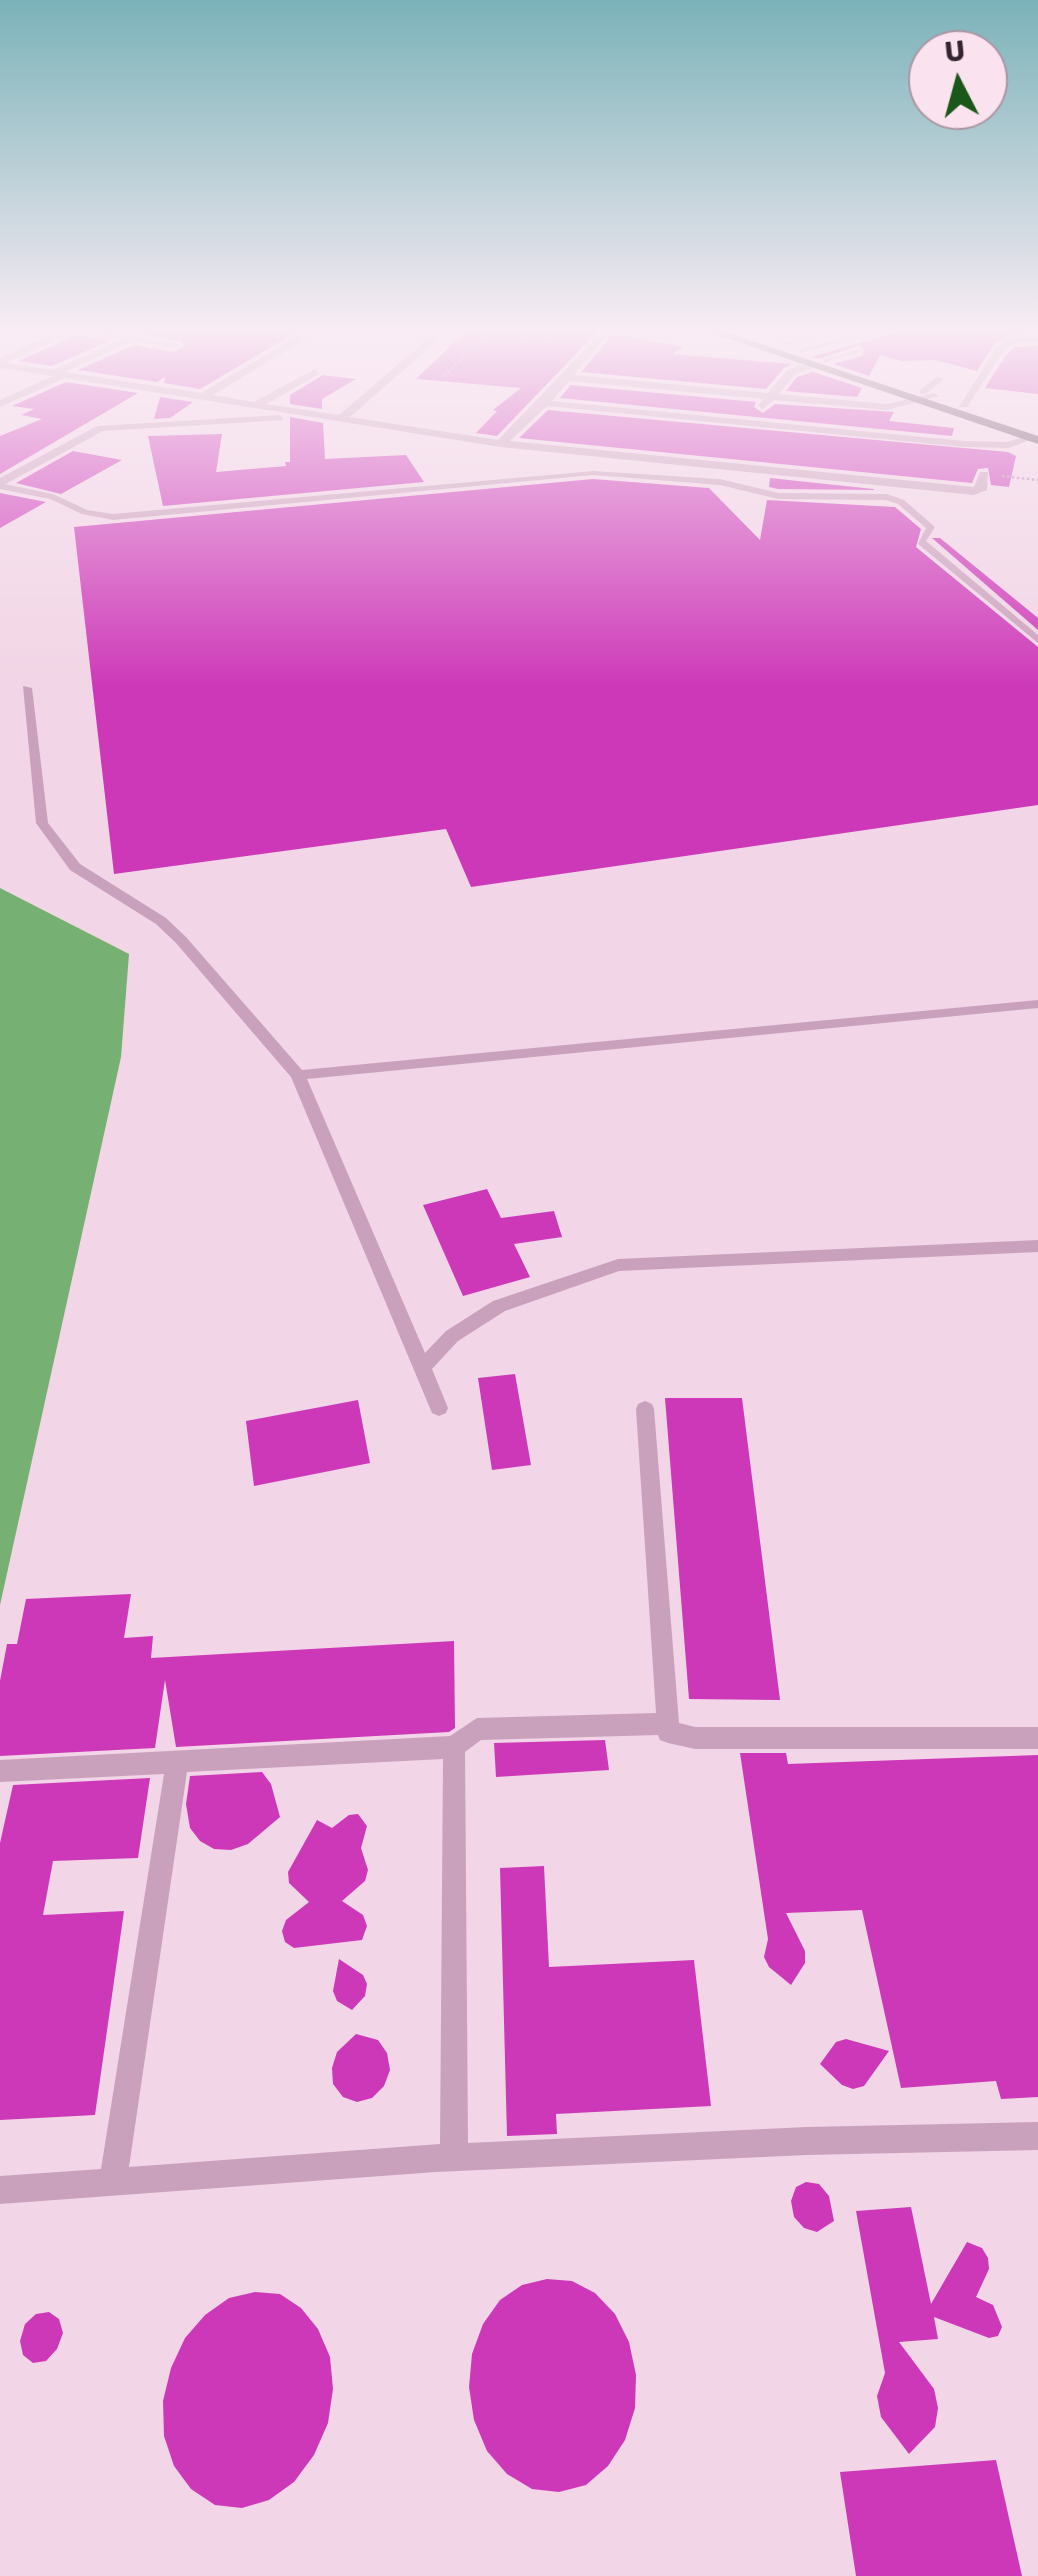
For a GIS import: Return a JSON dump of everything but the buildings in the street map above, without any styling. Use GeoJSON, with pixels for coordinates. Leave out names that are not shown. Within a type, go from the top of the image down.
{"type":"FeatureCollection","features":[{"type":"Feature","properties":{"kind":"street"},"geometry":{"type":"LineString","coordinates":[[0,485],[67,447]]}},
{"type":"Feature","properties":{"kind":"street"},"geometry":{"type":"LineString","coordinates":[[533,447],[974,491],[982,490],[984,475]]}},
{"type":"Feature","properties":{"kind":"lane"},"geometry":{"type":"LineString","coordinates":[[0,485],[54,497],[84,512],[113,517],[608,473],[720,482],[778,496],[887,497],[901,502],[932,527],[920,542],[1038,640]]}},
{"type":"Feature","properties":{"kind":"lane"},"geometry":{"type":"LineString","coordinates":[[27,688],[38,808],[50,838],[75,867],[160,921],[180,940],[298,1074],[439,1408]]}},
{"type":"Feature","properties":{"kind":"lane"},"geometry":{"type":"LineString","coordinates":[[298,1074],[1038,1004]]}},
{"type":"Feature","properties":{"kind":"lane"},"geometry":{"type":"LineString","coordinates":[[422,1367],[452,1336],[500,1306],[618,1264],[1038,1246]]}},
{"type":"Feature","properties":{"kind":"lane"},"geometry":{"type":"LineString","coordinates":[[646,1408],[668,1732],[695,1738],[1038,1738]]}},
{"type":"Feature","properties":{"kind":"lane"},"geometry":{"type":"LineString","coordinates":[[0,1771],[454,1748],[477,1730],[665,1724]]}},
{"type":"Feature","properties":{"kind":"lane"},"geometry":{"type":"LineString","coordinates":[[454,1748],[454,2157]]}},
{"type":"Feature","properties":{"kind":"lane"},"geometry":{"type":"LineString","coordinates":[[114,2181],[176,1762]]}},
{"type":"Feature","properties":{"kind":"lane"},"geometry":{"type":"LineString","coordinates":[[0,2190],[454,2157],[826,2140],[1038,2136]]}},
{"type":"Feature","properties":{"kind":"shaded area"},"geometry":{"type":"Polygon","coordinates":[[[0,888],[129,954],[121,1057],[0,1605],[0,888]]]}}]}
